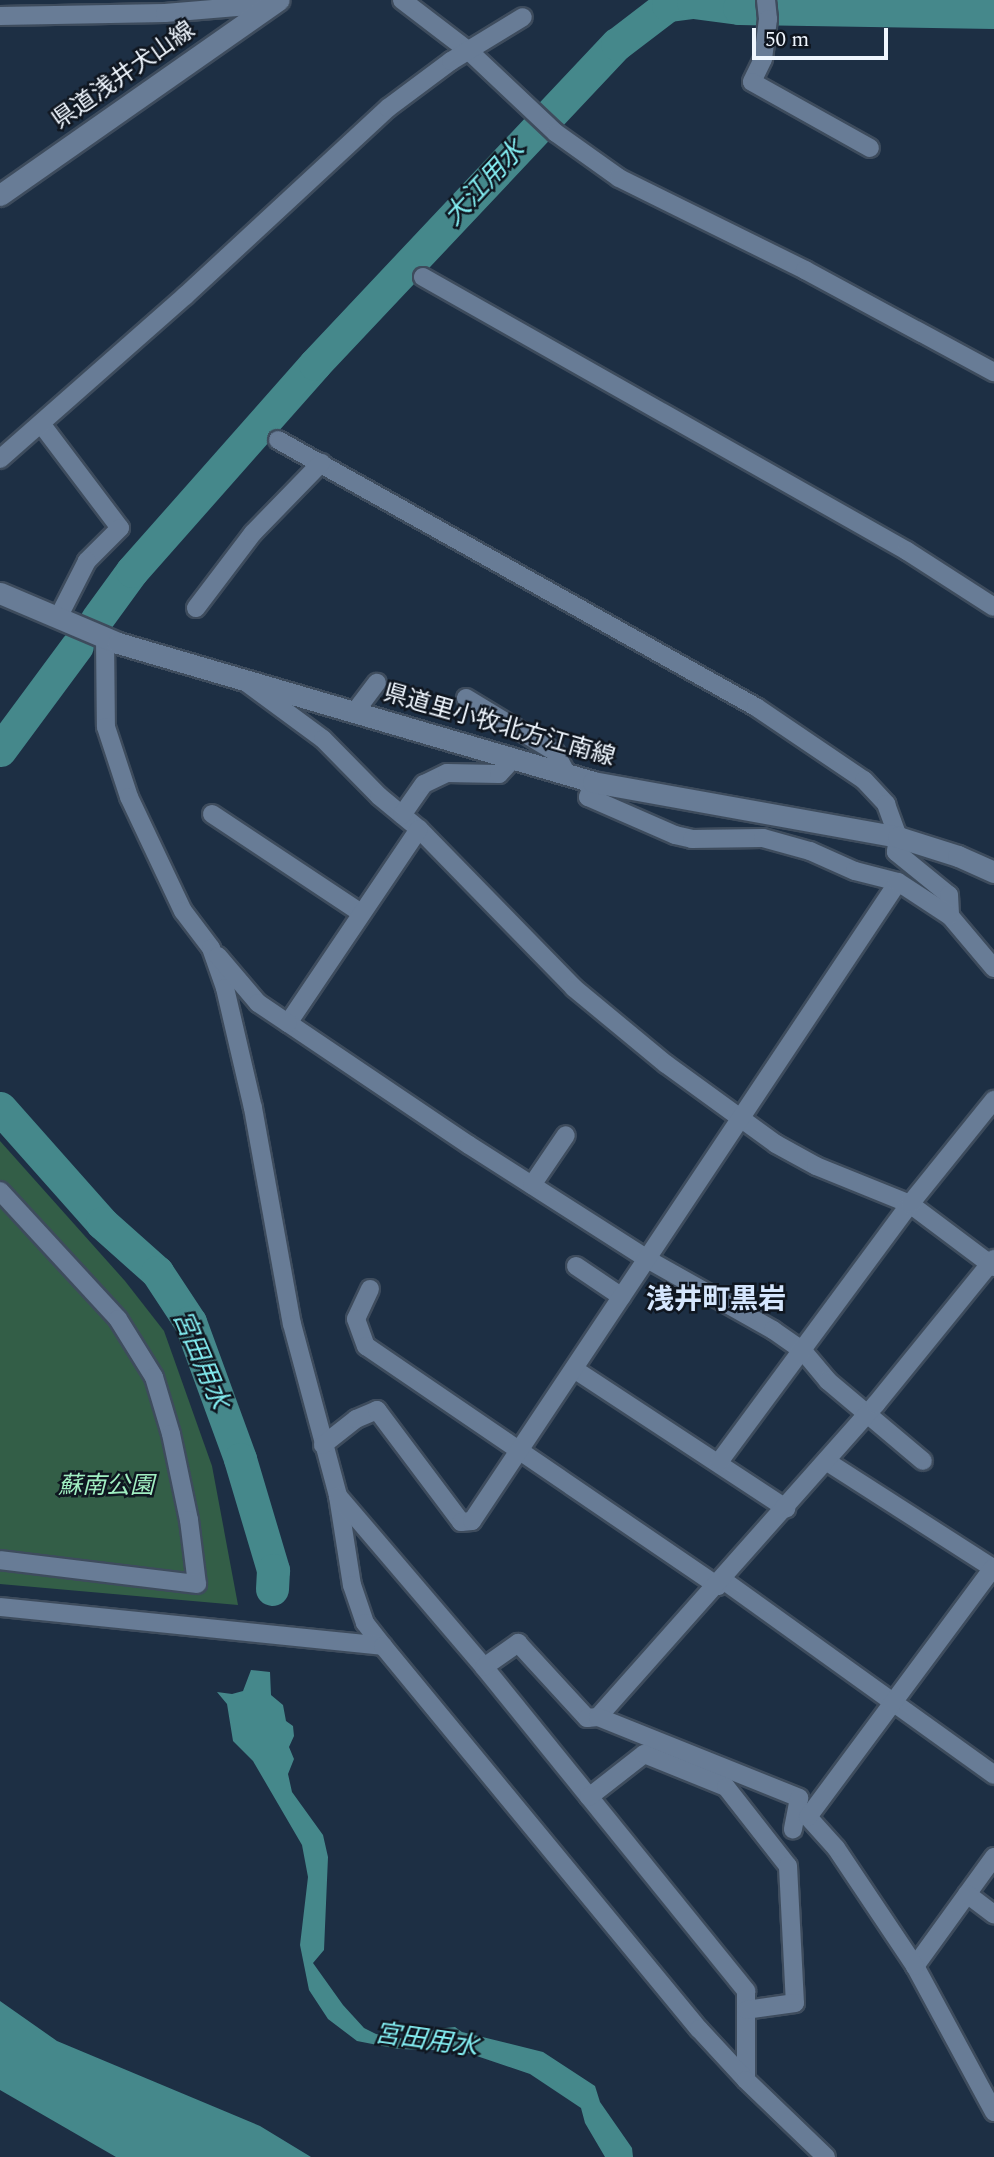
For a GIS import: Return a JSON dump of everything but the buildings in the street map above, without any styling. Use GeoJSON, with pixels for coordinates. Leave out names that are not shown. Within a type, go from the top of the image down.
{"type":"FeatureCollection","features":[{"type":"Feature","properties":{"kind":"main road","name":"県道浅井犬山線"},"geometry":{"type":"LineString","coordinates":[[0,195],[276,2]]}},
{"type":"Feature","properties":{"kind":"main road","name":"県道里小牧北方江南線"},"geometry":{"type":"LineString","coordinates":[[0,593],[105,638],[513,760],[593,782],[898,837],[958,856],[994,872]]}},
{"type":"Feature","properties":{"kind":"street"},"geometry":{"type":"LineString","coordinates":[[402,0],[470,52],[555,132],[619,178],[806,270],[994,372]]}},
{"type":"Feature","properties":{"kind":"street"},"geometry":{"type":"LineString","coordinates":[[0,16],[276,2]]}},
{"type":"Feature","properties":{"kind":"street"},"geometry":{"type":"LineString","coordinates":[[767,6],[762,59],[752,82],[870,148]]}},
{"type":"Feature","properties":{"kind":"street"},"geometry":{"type":"LineString","coordinates":[[0,459],[42,425],[388,108],[451,61],[470,52],[523,17]]}},
{"type":"Feature","properties":{"kind":"street"},"geometry":{"type":"LineString","coordinates":[[423,277],[907,551],[994,607]]}},
{"type":"Feature","properties":{"kind":"street"},"geometry":{"type":"LineString","coordinates":[[42,425],[120,528],[87,561],[58,618]]}},
{"type":"Feature","properties":{"kind":"street"},"geometry":{"type":"LineString","coordinates":[[278,440],[651,647],[814,743],[864,779],[886,804],[898,837],[896,852],[949,895],[950,916]]}},
{"type":"Feature","properties":{"kind":"street"},"geometry":{"type":"LineString","coordinates":[[196,608],[253,533],[321,463]]}},
{"type":"Feature","properties":{"kind":"street"},"geometry":{"type":"LineString","coordinates":[[105,638],[106,727],[129,797],[183,911],[258,1003],[647,1259],[773,1330],[803,1351],[828,1381],[923,1461]]}},
{"type":"Feature","properties":{"kind":"street"},"geometry":{"type":"LineString","coordinates":[[244,681],[323,739],[419,829],[574,988],[740,1121],[816,1166],[910,1204],[993,1264],[721,1583],[598,1717]]}},
{"type":"Feature","properties":{"kind":"street"},"geometry":{"type":"LineString","coordinates":[[354,713],[377,683]]}},
{"type":"Feature","properties":{"kind":"street"},"geometry":{"type":"LineString","coordinates":[[466,698],[555,752],[567,775]]}},
{"type":"Feature","properties":{"kind":"street"},"geometry":{"type":"LineString","coordinates":[[402,814],[424,785],[447,773],[499,774],[513,760]]}},
{"type":"Feature","properties":{"kind":"street"},"geometry":{"type":"LineString","coordinates":[[593,782],[588,797],[675,835],[692,839],[763,838],[810,851],[855,871],[898,882],[950,916],[994,968]]}},
{"type":"Feature","properties":{"kind":"street"},"geometry":{"type":"LineString","coordinates":[[212,814],[361,913]]}},
{"type":"Feature","properties":{"kind":"street"},"geometry":{"type":"LineString","coordinates":[[288,1023],[419,829]]}},
{"type":"Feature","properties":{"kind":"street"},"geometry":{"type":"LineString","coordinates":[[323,1445],[356,1419],[377,1410],[461,1522],[472,1521],[898,882]]}},
{"type":"Feature","properties":{"kind":"street"},"geometry":{"type":"LineString","coordinates":[[211,948],[225,988],[253,1108],[292,1324],[338,1496],[352,1585],[365,1623],[628,1945],[746,2080],[826,2157]]}},
{"type":"Feature","properties":{"kind":"street"},"geometry":{"type":"LineString","coordinates":[[719,1462],[910,1204],[994,1100]]}},
{"type":"Feature","properties":{"kind":"street"},"geometry":{"type":"LineString","coordinates":[[532,1185],[566,1135]]}},
{"type":"Feature","properties":{"kind":"street"},"geometry":{"type":"LineString","coordinates":[[0,1191],[118,1320],[154,1377],[171,1434],[189,1520],[197,1584],[0,1560]]}},
{"type":"Feature","properties":{"kind":"street"},"geometry":{"type":"LineString","coordinates":[[576,1266],[622,1297]]}},
{"type":"Feature","properties":{"kind":"street"},"geometry":{"type":"LineString","coordinates":[[370,1289],[356,1319],[366,1346],[519,1451],[721,1583],[994,1775]]}},
{"type":"Feature","properties":{"kind":"street"},"geometry":{"type":"LineString","coordinates":[[574,1369],[786,1508]]}},
{"type":"Feature","properties":{"kind":"street"},"geometry":{"type":"LineString","coordinates":[[826,1461],[993,1568],[808,1817],[836,1848],[915,1966],[994,2112]]}},
{"type":"Feature","properties":{"kind":"street"},"geometry":{"type":"LineString","coordinates":[[338,1496],[484,1667],[746,1991],[746,2080]]}},
{"type":"Feature","properties":{"kind":"street"},"geometry":{"type":"LineString","coordinates":[[0,1607],[383,1646]]}},
{"type":"Feature","properties":{"kind":"street"},"geometry":{"type":"LineString","coordinates":[[484,1667],[518,1643],[587,1718],[598,1717],[799,1798],[793,1829]]}},
{"type":"Feature","properties":{"kind":"street"},"geometry":{"type":"LineString","coordinates":[[589,1797],[644,1754],[726,1787],[788,1866],[795,2003],[746,2010]]}},
{"type":"Feature","properties":{"kind":"street"},"geometry":{"type":"LineString","coordinates":[[915,1966],[994,1857]]}},
{"type":"Feature","properties":{"kind":"street"},"geometry":{"type":"LineString","coordinates":[[967,1894],[994,1914]]}},
{"type":"Feature","properties":{"kind":"green space","name":"蘇南公園"},"geometry":{"type":"Polygon","coordinates":[[[0,1141],[125,1281],[164,1331],[212,1466],[238,1605],[0,1584],[0,1141]]]}},
{"type":"Feature","properties":{"kind":"water"},"geometry":{"type":"Polygon","coordinates":[[[251,1670],[270,1672],[271,1695],[283,1705],[286,1721],[293,1726],[294,1736],[289,1747],[294,1759],[288,1774],[292,1792],[323,1835],[328,1857],[324,1950],[313,1963],[343,2005],[364,2028],[376,2034],[411,2040],[436,2029],[455,2027],[462,2032],[543,2052],[595,2086],[600,2102],[632,2148],[633,2157],[605,2157],[585,2123],[581,2108],[530,2074],[462,2051],[398,2049],[357,2041],[328,2019],[309,1990],[300,1945],[308,1877],[302,1845],[253,1761],[233,1741],[227,1704],[217,1692],[232,1694],[243,1691],[251,1670]]]}},
{"type":"Feature","properties":{"kind":"water"},"geometry":{"type":"Polygon","coordinates":[[[0,2001],[57,2041],[260,2126],[311,2157],[116,2157],[0,2090],[0,2001]]]}},
{"type":"Feature","properties":{"kind":"waterway","name":"大江用水"},"geometry":{"type":"LineString","coordinates":[[97,619],[132,571],[315,364],[617,44],[668,5],[693,2],[739,8],[994,12]]}},
{"type":"Feature","properties":{"kind":"waterway","name":"大江用水"},"geometry":{"type":"LineString","coordinates":[[0,750],[77,646]]}},
{"type":"Feature","properties":{"kind":"waterway","name":"宮田用水"},"geometry":{"type":"LineString","coordinates":[[0,1108],[102,1223],[157,1272],[190,1322],[240,1459],[273,1570],[272,1589]]}},
{"type":"Feature","properties":{"kind":"district","name":"浅井町黒岩"},"geometry":{"type":"Point","coordinates":[716,1300]}}]}
